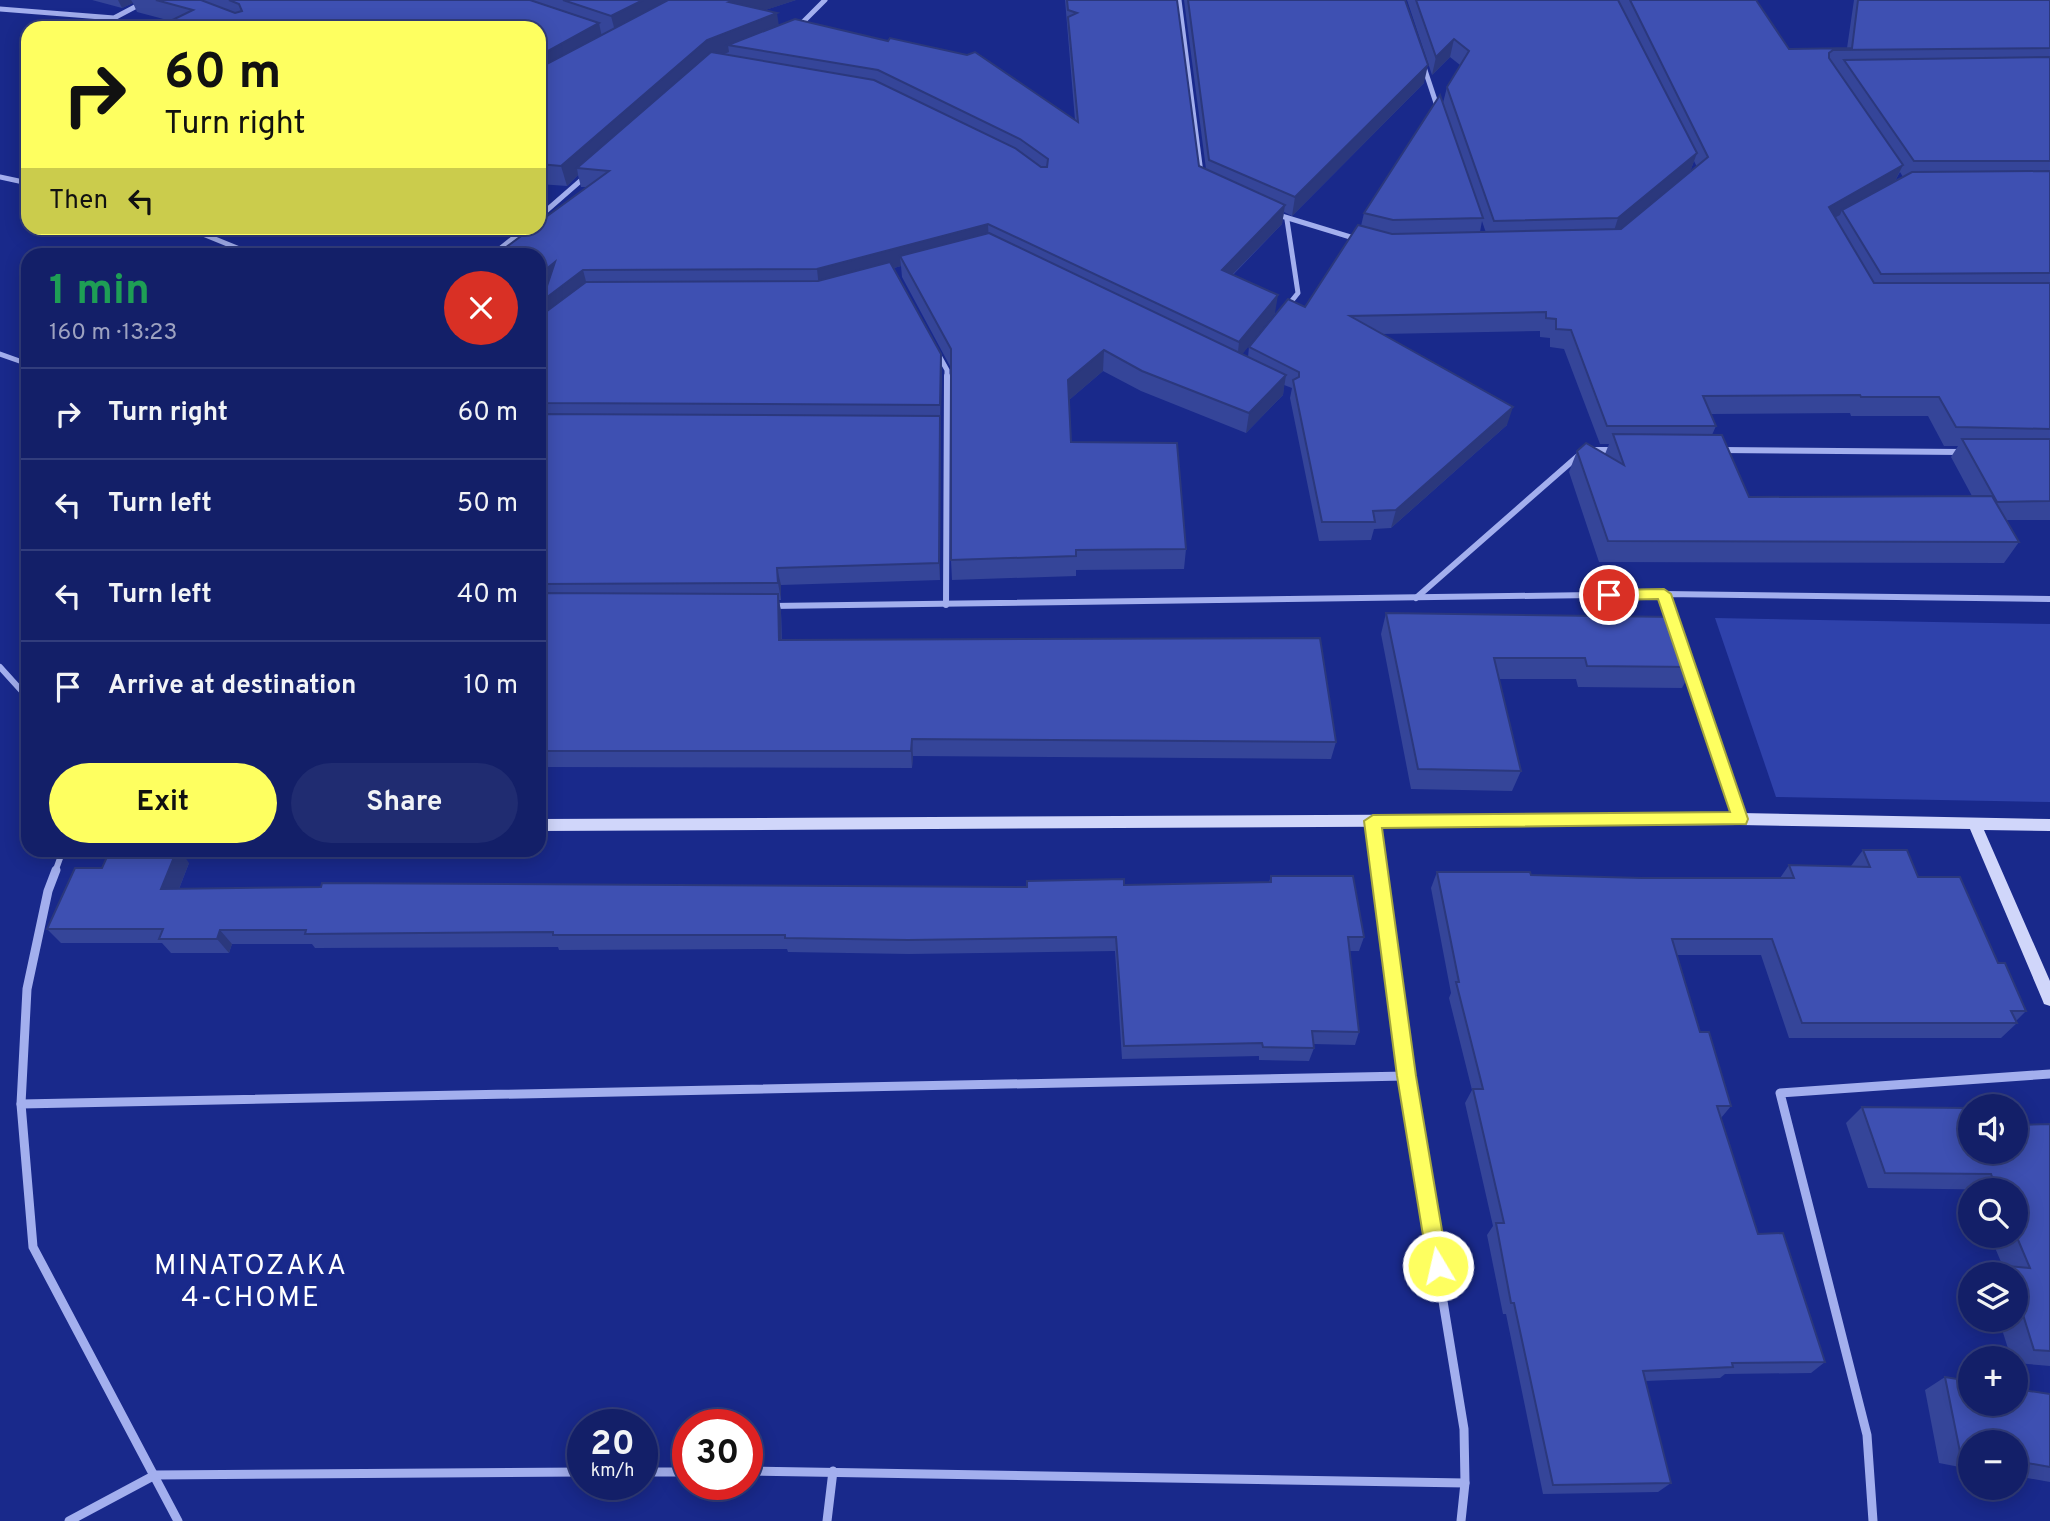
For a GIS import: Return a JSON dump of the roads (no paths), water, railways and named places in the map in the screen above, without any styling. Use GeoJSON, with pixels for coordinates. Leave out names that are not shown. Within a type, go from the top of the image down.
{"type":"FeatureCollection","features":[{"type":"Feature","properties":{"kind":"street"},"geometry":{"type":"LineString","coordinates":[[0,9],[114,18],[148,0]]}},
{"type":"Feature","properties":{"kind":"street"},"geometry":{"type":"LineString","coordinates":[[793,33],[825,0]]}},
{"type":"Feature","properties":{"kind":"street"},"geometry":{"type":"LineString","coordinates":[[1179,0],[1202,183]]}},
{"type":"Feature","properties":{"kind":"street"},"geometry":{"type":"LineString","coordinates":[[1423,64],[1441,116]]}},
{"type":"Feature","properties":{"kind":"street"},"geometry":{"type":"LineString","coordinates":[[546,211],[591,172]]}},
{"type":"Feature","properties":{"kind":"street"},"geometry":{"type":"LineString","coordinates":[[0,177],[21,182]]}},
{"type":"Feature","properties":{"kind":"street"},"geometry":{"type":"LineString","coordinates":[[1263,209],[1287,220],[1363,240]]}},
{"type":"Feature","properties":{"kind":"street"},"geometry":{"type":"LineString","coordinates":[[1282,314],[1298,293],[1287,220]]}},
{"type":"Feature","properties":{"kind":"street"},"geometry":{"type":"LineString","coordinates":[[205,235],[237,248]]}},
{"type":"Feature","properties":{"kind":"street"},"geometry":{"type":"LineString","coordinates":[[501,248],[517,235]]}},
{"type":"Feature","properties":{"kind":"street"},"geometry":{"type":"LineString","coordinates":[[934,346],[947,370],[946,605]]}},
{"type":"Feature","properties":{"kind":"street"},"geometry":{"type":"LineString","coordinates":[[0,354],[21,362]]}},
{"type":"Feature","properties":{"kind":"street"},"geometry":{"type":"LineString","coordinates":[[933,428],[946,428]]}},
{"type":"Feature","properties":{"kind":"street"},"geometry":{"type":"LineString","coordinates":[[1415,598],[1586,450],[1627,450]]}},
{"type":"Feature","properties":{"kind":"street"},"geometry":{"type":"LineString","coordinates":[[1709,450],[1968,452]]}},
{"type":"Feature","properties":{"kind":"street"},"geometry":{"type":"LineString","coordinates":[[756,606],[1664,594],[2050,598]]}},
{"type":"Feature","properties":{"kind":"street"},"geometry":{"type":"LineString","coordinates":[[1664,594],[1677,634]]}},
{"type":"Feature","properties":{"kind":"street"},"geometry":{"type":"LineString","coordinates":[[1686,660],[1740,819]]}},
{"type":"Feature","properties":{"kind":"street"},"geometry":{"type":"LineString","coordinates":[[0,667],[21,690]]}},
{"type":"Feature","properties":{"kind":"street"},"geometry":{"type":"LineString","coordinates":[[546,825],[1740,819],[2050,825]]}},
{"type":"Feature","properties":{"kind":"street"},"geometry":{"type":"LineString","coordinates":[[1373,821],[1406,1076],[1464,1429],[1465,1483],[1461,1521]]}},
{"type":"Feature","properties":{"kind":"street"},"geometry":{"type":"LineString","coordinates":[[1975,825],[2050,999]]}},
{"type":"Feature","properties":{"kind":"street"},"geometry":{"type":"LineString","coordinates":[[60,857],[48,891],[27,989],[21,1104],[33,1247],[178,1521]]}},
{"type":"Feature","properties":{"kind":"street"},"geometry":{"type":"LineString","coordinates":[[1873,1521],[1867,1435],[1780,1093],[2050,1074]]}},
{"type":"Feature","properties":{"kind":"street"},"geometry":{"type":"LineString","coordinates":[[21,1104],[1406,1076]]}},
{"type":"Feature","properties":{"kind":"street"},"geometry":{"type":"LineString","coordinates":[[763,1471],[1465,1483]]}},
{"type":"Feature","properties":{"kind":"street"},"geometry":{"type":"LineString","coordinates":[[827,1521],[833,1471]]}},
{"type":"Feature","properties":{"kind":"street"},"geometry":{"type":"LineString","coordinates":[[69,1521],[155,1475],[567,1472]]}},
{"type":"Feature","properties":{"kind":"district","name":"MINATOZAKA 4-CHOME"},"geometry":{"type":"Point","coordinates":[251,1280]}}]}
